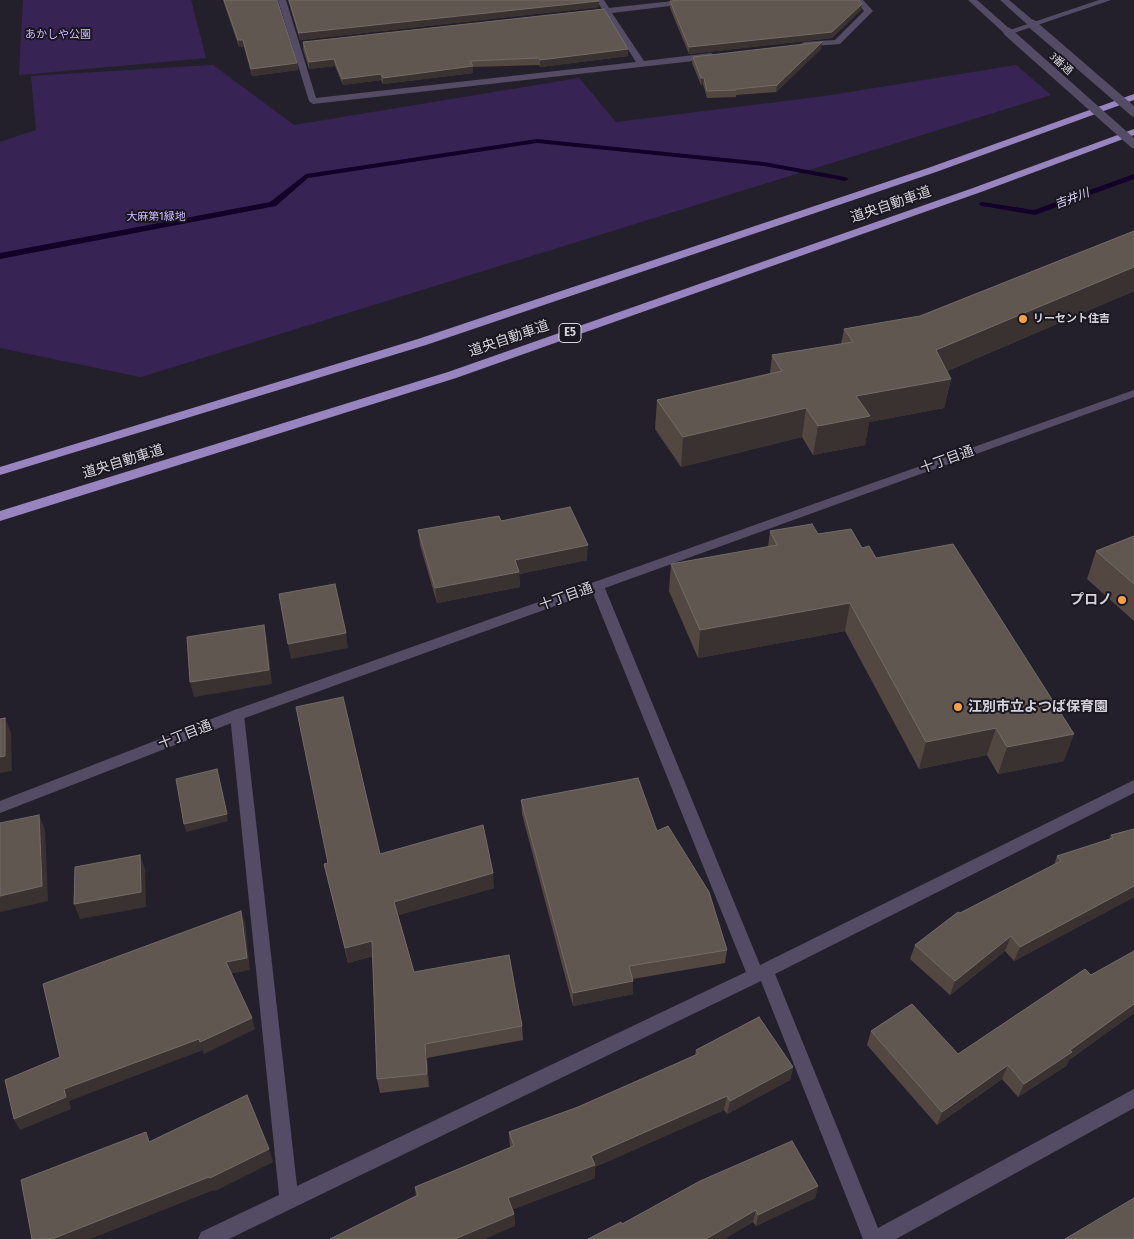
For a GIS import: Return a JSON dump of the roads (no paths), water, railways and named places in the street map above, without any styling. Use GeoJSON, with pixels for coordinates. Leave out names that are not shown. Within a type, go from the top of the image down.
{"type":"FeatureCollection","features":[{"type":"Feature","properties":{"kind":"highway","name":"道央自動車道"},"geometry":{"type":"LineString","coordinates":[[0,471],[422,342],[923,173],[1134,98]]}},
{"type":"Feature","properties":{"kind":"highway","name":"道央自動車道"},"geometry":{"type":"LineString","coordinates":[[0,516],[452,374],[977,190],[1134,132]]}},
{"type":"Feature","properties":{"kind":"street"},"geometry":{"type":"LineString","coordinates":[[282,0],[313,102],[720,55]]}},
{"type":"Feature","properties":{"kind":"street"},"geometry":{"type":"LineString","coordinates":[[600,0],[642,64]]}},
{"type":"Feature","properties":{"kind":"street"},"geometry":{"type":"LineString","coordinates":[[578,14],[703,0]]}},
{"type":"Feature","properties":{"kind":"street"},"geometry":{"type":"LineString","coordinates":[[798,46],[837,42],[869,11],[859,0]]}},
{"type":"Feature","properties":{"kind":"street","name":"3番通"},"geometry":{"type":"LineString","coordinates":[[972,0],[1134,144]]}},
{"type":"Feature","properties":{"kind":"street","name":"3番通"},"geometry":{"type":"LineString","coordinates":[[1004,0],[1134,112]]}},
{"type":"Feature","properties":{"kind":"street"},"geometry":{"type":"LineString","coordinates":[[1008,32],[1107,0]]}},
{"type":"Feature","properties":{"kind":"street"},"geometry":{"type":"LineString","coordinates":[[296,45],[306,44]]}},
{"type":"Feature","properties":{"kind":"street","name":"十丁目通"},"geometry":{"type":"LineString","coordinates":[[0,807],[237,715],[1134,393]]}},
{"type":"Feature","properties":{"kind":"street"},"geometry":{"type":"LineString","coordinates":[[597,586],[873,1239]]}},
{"type":"Feature","properties":{"kind":"street"},"geometry":{"type":"LineString","coordinates":[[237,715],[289,1200]]}},
{"type":"Feature","properties":{"kind":"street"},"geometry":{"type":"LineString","coordinates":[[208,1239],[760,973],[1134,786]]}},
{"type":"Feature","properties":{"kind":"street"},"geometry":{"type":"LineString","coordinates":[[878,1239],[1134,1098]]}},
{"type":"Feature","properties":{"kind":"waterway"},"geometry":{"type":"LineString","coordinates":[[0,256],[273,204],[306,176],[537,141],[764,164],[845,179]]}},
{"type":"Feature","properties":{"kind":"waterway","name":"吉井川"},"geometry":{"type":"LineString","coordinates":[[982,204],[1035,213],[1134,176]]}},
{"type":"Feature","properties":{"kind":"place","name":"リーセント住吉"},"geometry":{"type":"Point","coordinates":[1023,319]}},
{"type":"Feature","properties":{"kind":"place","name":"プロノ"},"geometry":{"type":"Point","coordinates":[1122,600]}},
{"type":"Feature","properties":{"kind":"place","name":"江別市立よつば保育園"},"geometry":{"type":"Point","coordinates":[958,707]}},
{"type":"Feature","properties":{"kind":"park label","name":"あかしや公園"},"geometry":{"type":"Point","coordinates":[58,35]}},
{"type":"Feature","properties":{"kind":"park label","name":"大麻第1緑地"},"geometry":{"type":"Point","coordinates":[156,217]}}]}
